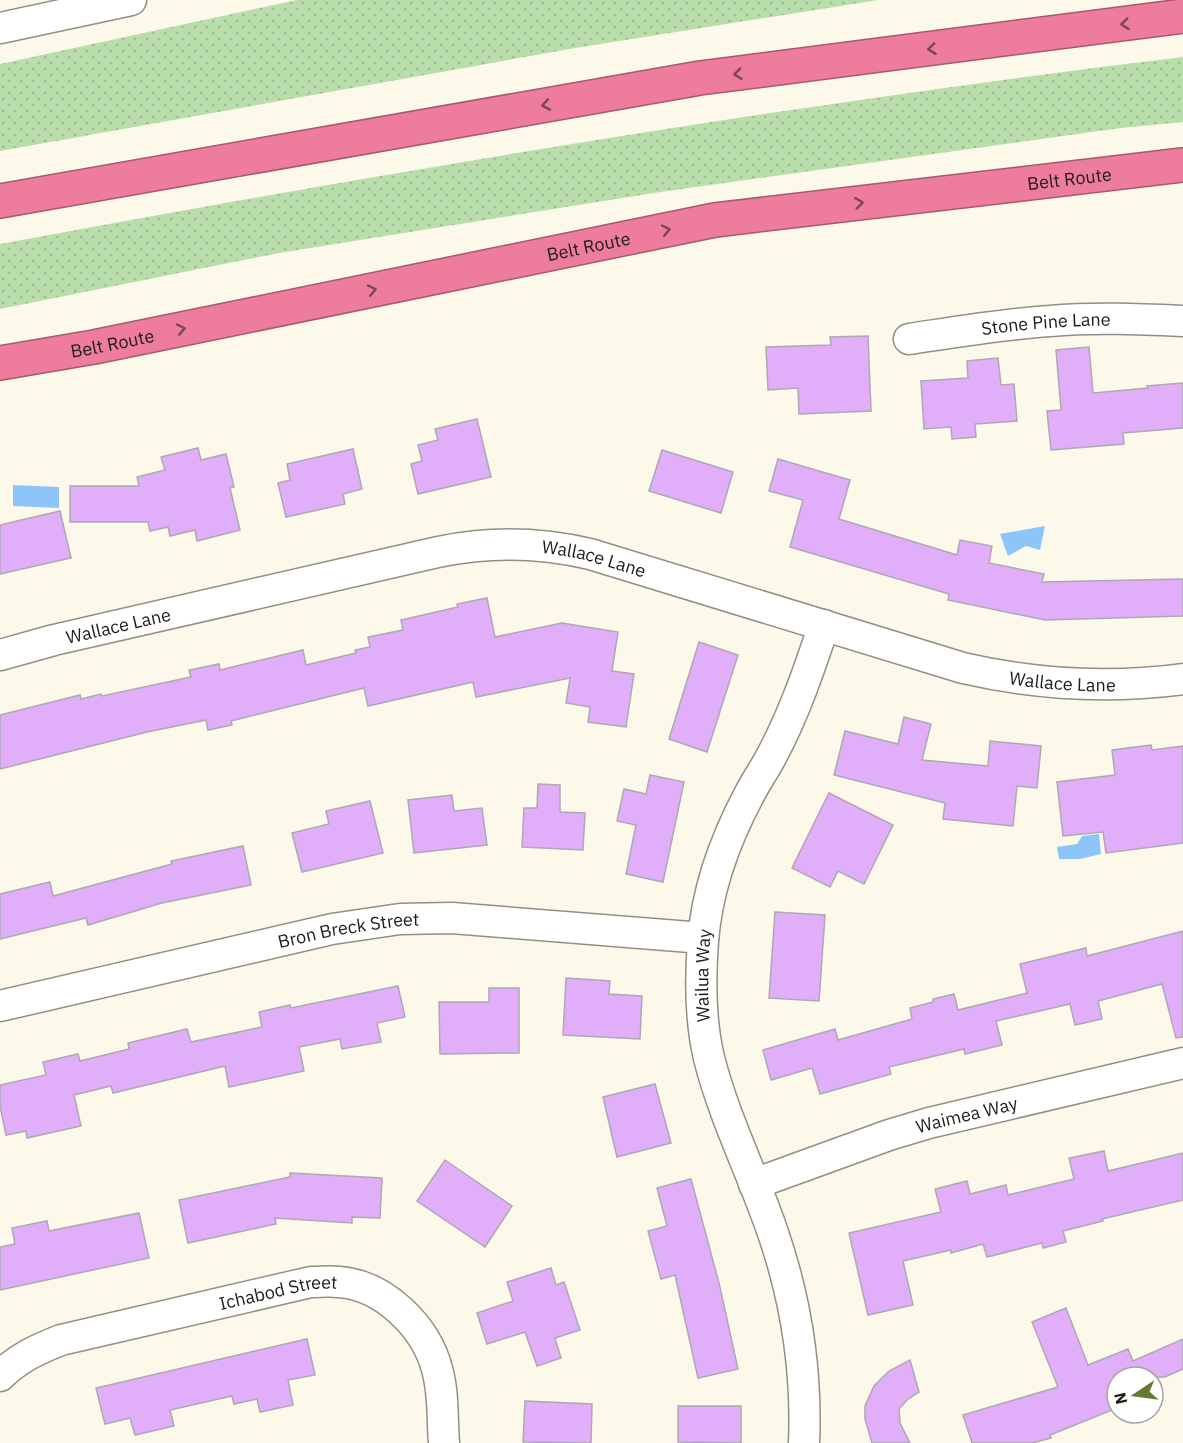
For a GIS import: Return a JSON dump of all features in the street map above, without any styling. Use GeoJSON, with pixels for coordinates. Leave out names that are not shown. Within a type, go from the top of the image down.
{"type":"FeatureCollection","features":[{"type":"Feature","properties":{"kind":"highway"},"geometry":{"type":"LineString","coordinates":[[0,201],[700,78],[1183,16]]}},
{"type":"Feature","properties":{"kind":"highway","name":"Belt Route"},"geometry":{"type":"LineString","coordinates":[[0,363],[94,347],[715,220],[1183,165]]}},
{"type":"Feature","properties":{"kind":"street"},"geometry":{"type":"LineString","coordinates":[[0,28],[131,0]]}},
{"type":"Feature","properties":{"kind":"street","name":"Stone Pine Lane"},"geometry":{"type":"LineString","coordinates":[[909,339],[1050,321],[1106,318],[1183,321]]}},
{"type":"Feature","properties":{"kind":"street","name":"Wallace Lane"},"geometry":{"type":"LineString","coordinates":[[0,655],[54,640],[438,552],[488,544],[540,545],[590,554],[963,668],[1029,681],[1096,686],[1183,679]]}},
{"type":"Feature","properties":{"kind":"street","name":"Wailua Way"},"geometry":{"type":"LineString","coordinates":[[804,1443],[802,1372],[795,1315],[779,1251],[722,1100],[709,1056],[702,1008],[703,938],[711,891],[726,842],[792,714],[824,625]]}},
{"type":"Feature","properties":{"kind":"street","name":"Bron Breck Street"},"geometry":{"type":"LineString","coordinates":[[0,1006],[332,929],[400,920],[452,918],[703,938]]}},
{"type":"Feature","properties":{"kind":"street","name":"Waimea Way"},"geometry":{"type":"LineString","coordinates":[[754,1184],[928,1123],[1183,1063]]}},
{"type":"Feature","properties":{"kind":"street","name":"Ichabod Street"},"geometry":{"type":"LineString","coordinates":[[7,1369],[42,1347],[61,1340],[311,1282],[340,1282],[369,1290],[388,1301],[411,1319],[426,1342],[437,1369],[444,1443]]}},
{"type":"Feature","properties":{"kind":"green space"},"geometry":{"type":"Polygon","coordinates":[[[297,0],[878,0],[575,48],[0,151],[0,64],[297,0]]]}},
{"type":"Feature","properties":{"kind":"green space"},"geometry":{"type":"Polygon","coordinates":[[[1183,57],[1183,122],[1121,128],[660,192],[279,253],[0,309],[0,244],[442,165],[590,141],[886,96],[1183,57]]]}},
{"type":"Feature","properties":{"kind":"water"},"geometry":{"type":"Polygon","coordinates":[[[13,485],[59,487],[59,508],[13,506],[13,485]]]}},
{"type":"Feature","properties":{"kind":"water"},"geometry":{"type":"Polygon","coordinates":[[[1045,526],[1040,550],[1026,546],[1008,556],[1000,534],[1045,526]]]}},
{"type":"Feature","properties":{"kind":"water"},"geometry":{"type":"Polygon","coordinates":[[[1099,834],[1101,854],[1080,859],[1059,859],[1057,847],[1077,844],[1082,836],[1099,834]]]}},
{"type":"Feature","properties":{"kind":"building"},"geometry":{"type":"Polygon","coordinates":[[[868,336],[871,411],[799,414],[798,388],[768,390],[766,347],[831,345],[830,337],[868,336]]]}},
{"type":"Feature","properties":{"kind":"building"},"geometry":{"type":"Polygon","coordinates":[[[1089,347],[1093,393],[1183,383],[1183,428],[1123,433],[1124,444],[1051,450],[1047,411],[1061,410],[1056,350],[1089,347]]]}},
{"type":"Feature","properties":{"kind":"building"},"geometry":{"type":"Polygon","coordinates":[[[998,358],[1001,385],[1014,384],[1017,421],[975,424],[976,437],[952,439],[951,427],[924,429],[921,381],[968,378],[967,361],[998,358]]]}},
{"type":"Feature","properties":{"kind":"building"},"geometry":{"type":"Polygon","coordinates":[[[477,419],[491,477],[418,494],[411,464],[422,461],[418,445],[438,440],[435,429],[477,419]]]}},
{"type":"Feature","properties":{"kind":"building"},"geometry":{"type":"Polygon","coordinates":[[[198,448],[201,460],[226,454],[234,487],[230,488],[240,530],[197,541],[195,530],[170,536],[168,527],[150,531],[148,522],[70,522],[70,486],[139,486],[137,477],[165,470],[161,457],[198,448]]]}},
{"type":"Feature","properties":{"kind":"building"},"geometry":{"type":"Polygon","coordinates":[[[353,449],[362,489],[343,494],[345,504],[286,517],[278,483],[290,480],[287,464],[353,449]]]}},
{"type":"Feature","properties":{"kind":"building"},"geometry":{"type":"Polygon","coordinates":[[[662,450],[733,472],[721,513],[649,491],[662,450]]]}},
{"type":"Feature","properties":{"kind":"building"},"geometry":{"type":"Polygon","coordinates":[[[778,459],[850,480],[839,519],[957,555],[960,540],[992,546],[989,563],[1044,574],[1042,582],[1183,579],[1183,616],[1045,620],[948,600],[949,594],[790,547],[803,500],[769,491],[778,459]]]}},
{"type":"Feature","properties":{"kind":"building"},"geometry":{"type":"Polygon","coordinates":[[[60,511],[71,558],[0,574],[0,525],[60,511]]]}},
{"type":"Feature","properties":{"kind":"building"},"geometry":{"type":"Polygon","coordinates":[[[487,598],[495,637],[562,623],[618,632],[612,671],[634,674],[626,727],[588,722],[590,707],[566,703],[570,678],[476,697],[473,682],[368,706],[364,688],[231,721],[232,725],[208,730],[206,720],[147,732],[0,769],[0,715],[80,695],[81,699],[101,694],[102,696],[191,677],[189,670],[219,664],[220,670],[303,650],[306,665],[356,653],[355,650],[370,647],[368,637],[403,630],[401,620],[487,598]]]}},
{"type":"Feature","properties":{"kind":"building"},"geometry":{"type":"Polygon","coordinates":[[[699,642],[738,655],[707,752],[669,739],[699,642]]]}},
{"type":"Feature","properties":{"kind":"building"},"geometry":{"type":"Polygon","coordinates":[[[904,717],[931,724],[922,760],[988,766],[990,741],[1041,746],[1037,788],[1017,786],[1013,826],[943,819],[945,803],[834,775],[845,731],[898,744],[904,717]]]}},
{"type":"Feature","properties":{"kind":"building"},"geometry":{"type":"Polygon","coordinates":[[[1151,745],[1152,750],[1183,746],[1183,843],[1106,853],[1103,832],[1063,836],[1057,782],[1115,775],[1112,750],[1151,745]]]}},
{"type":"Feature","properties":{"kind":"building"},"geometry":{"type":"Polygon","coordinates":[[[650,775],[684,782],[663,882],[626,874],[636,825],[617,821],[624,789],[646,794],[650,775]]]}},
{"type":"Feature","properties":{"kind":"building"},"geometry":{"type":"Polygon","coordinates":[[[538,784],[560,785],[560,812],[585,813],[583,850],[522,847],[524,808],[537,808],[538,784]]]}},
{"type":"Feature","properties":{"kind":"building"},"geometry":{"type":"Polygon","coordinates":[[[829,793],[893,825],[864,884],[838,871],[830,887],[792,868],[829,793]]]}},
{"type":"Feature","properties":{"kind":"building"},"geometry":{"type":"Polygon","coordinates":[[[452,795],[454,811],[482,808],[487,845],[414,853],[408,800],[452,795]]]}},
{"type":"Feature","properties":{"kind":"building"},"geometry":{"type":"Polygon","coordinates":[[[370,801],[383,853],[302,872],[292,833],[329,824],[326,811],[370,801]]]}},
{"type":"Feature","properties":{"kind":"building"},"geometry":{"type":"Polygon","coordinates":[[[243,846],[251,885],[162,903],[88,925],[86,918],[0,939],[0,894],[50,882],[53,896],[172,864],[171,861],[243,846]]]}},
{"type":"Feature","properties":{"kind":"building"},"geometry":{"type":"Polygon","coordinates":[[[775,912],[825,915],[819,1001],[769,998],[775,912]]]}},
{"type":"Feature","properties":{"kind":"building"},"geometry":{"type":"Polygon","coordinates":[[[1183,931],[1183,1037],[1176,1038],[1162,984],[1098,1001],[1102,1019],[1075,1025],[1070,1004],[996,1021],[1002,1045],[965,1054],[964,1049],[889,1067],[891,1074],[820,1094],[812,1068],[771,1080],[763,1050],[835,1029],[838,1040],[912,1019],[910,1008],[954,994],[958,1010],[1027,993],[1020,964],[1086,948],[1087,956],[1183,931]]]}},
{"type":"Feature","properties":{"kind":"building"},"geometry":{"type":"Polygon","coordinates":[[[566,978],[610,981],[609,994],[642,996],[640,1039],[563,1035],[566,978]]]}},
{"type":"Feature","properties":{"kind":"building"},"geometry":{"type":"Polygon","coordinates":[[[398,986],[405,1017],[377,1023],[381,1042],[342,1049],[340,1039],[299,1047],[304,1071],[229,1087],[225,1066],[113,1093],[111,1086],[74,1095],[81,1126],[27,1138],[26,1131],[6,1135],[0,1106],[0,1085],[46,1075],[43,1062],[78,1054],[80,1061],[129,1049],[128,1043],[187,1029],[191,1042],[262,1027],[259,1012],[290,1005],[291,1008],[398,986]]]}},
{"type":"Feature","properties":{"kind":"building"},"geometry":{"type":"Polygon","coordinates":[[[489,988],[519,988],[519,1053],[440,1054],[439,1002],[489,1002],[489,988]]]}},
{"type":"Feature","properties":{"kind":"building"},"geometry":{"type":"Polygon","coordinates":[[[655,1084],[671,1143],[617,1157],[603,1097],[655,1084]]]}},
{"type":"Feature","properties":{"kind":"building"},"geometry":{"type":"Polygon","coordinates":[[[1104,1151],[1108,1171],[1183,1153],[1183,1200],[1102,1219],[1103,1221],[1063,1231],[1066,1242],[1043,1248],[1042,1243],[987,1257],[983,1244],[951,1253],[951,1250],[903,1261],[913,1305],[868,1315],[849,1233],[941,1212],[935,1189],[967,1181],[970,1194],[1006,1185],[1008,1195],[1074,1179],[1069,1158],[1104,1151]]]}},
{"type":"Feature","properties":{"kind":"building"},"geometry":{"type":"Polygon","coordinates":[[[445,1160],[512,1206],[485,1247],[417,1201],[445,1160]]]}},
{"type":"Feature","properties":{"kind":"building"},"geometry":{"type":"Polygon","coordinates":[[[290,1173],[382,1178],[380,1218],[352,1217],[352,1223],[275,1218],[276,1224],[188,1243],[179,1200],[290,1177],[290,1173]]]}},
{"type":"Feature","properties":{"kind":"building"},"geometry":{"type":"Polygon","coordinates":[[[691,1179],[719,1283],[738,1369],[698,1378],[675,1275],[661,1279],[648,1231],[667,1226],[657,1188],[691,1179]]]}},
{"type":"Feature","properties":{"kind":"building"},"geometry":{"type":"Polygon","coordinates":[[[139,1213],[149,1258],[0,1290],[0,1247],[15,1244],[12,1228],[47,1221],[49,1231],[139,1213]]]}},
{"type":"Feature","properties":{"kind":"building"},"geometry":{"type":"Polygon","coordinates":[[[551,1268],[556,1285],[564,1282],[580,1330],[555,1338],[561,1358],[537,1366],[525,1332],[487,1344],[477,1313],[513,1301],[507,1282],[551,1268]]]}},
{"type":"Feature","properties":{"kind":"building"},"geometry":{"type":"Polygon","coordinates":[[[1066,1308],[1088,1365],[1128,1349],[1133,1361],[1183,1339],[1183,1369],[1165,1377],[1165,1365],[1105,1365],[1105,1413],[1050,1435],[1051,1438],[1032,1443],[972,1443],[963,1415],[1058,1387],[1032,1322],[1066,1308]]]}},
{"type":"Feature","properties":{"kind":"building"},"geometry":{"type":"Polygon","coordinates":[[[307,1339],[315,1375],[288,1380],[293,1405],[260,1412],[257,1399],[234,1404],[232,1396],[170,1410],[174,1426],[135,1435],[130,1418],[105,1424],[96,1388],[307,1339]]]}},
{"type":"Feature","properties":{"kind":"building"},"geometry":{"type":"Polygon","coordinates":[[[910,1360],[919,1392],[899,1409],[900,1423],[910,1443],[872,1443],[865,1419],[865,1406],[874,1386],[889,1371],[910,1360]]]}},
{"type":"Feature","properties":{"kind":"building"},"geometry":{"type":"Polygon","coordinates":[[[525,1401],[592,1404],[591,1443],[523,1442],[525,1401]]]}},
{"type":"Feature","properties":{"kind":"building"},"geometry":{"type":"Polygon","coordinates":[[[678,1406],[741,1406],[741,1443],[678,1442],[678,1406]]]}}]}
